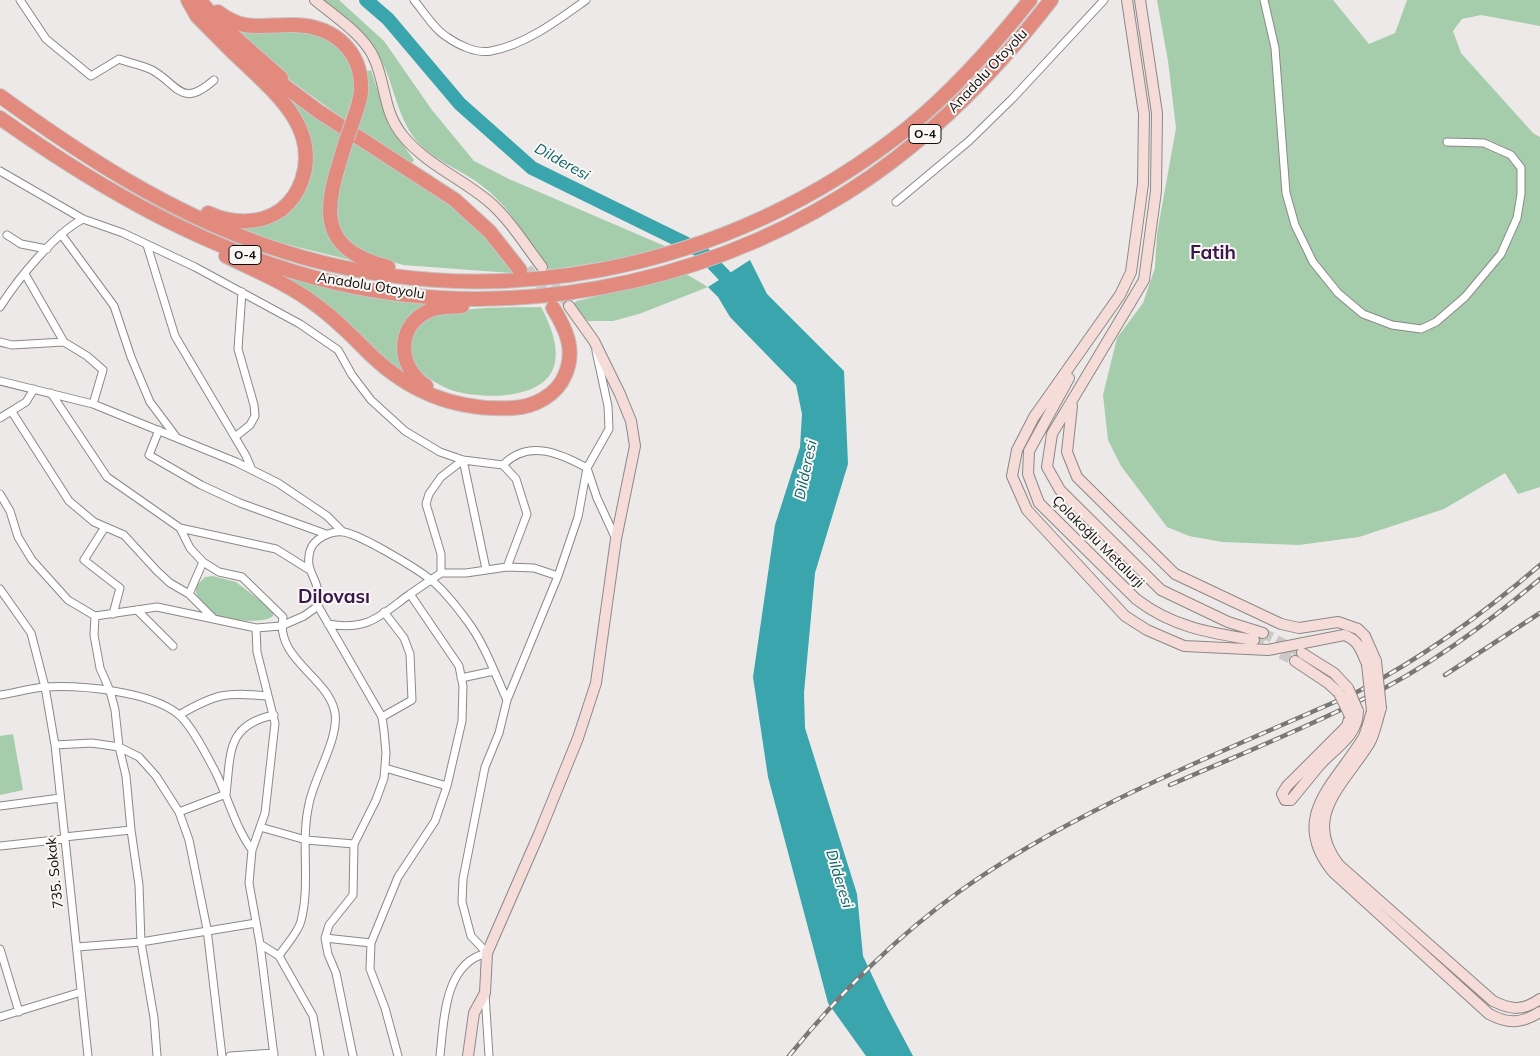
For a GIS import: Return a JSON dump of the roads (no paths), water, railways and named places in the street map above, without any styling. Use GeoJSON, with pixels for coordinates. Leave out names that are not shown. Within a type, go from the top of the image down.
{"type":"FeatureCollection","features":[{"type":"Feature","properties":{"kind":"highway"},"geometry":{"type":"LineString","coordinates":[[107,170],[133,178],[216,217],[233,221],[248,222],[268,217],[286,205],[300,188],[306,163],[305,145],[300,127],[292,112],[277,93],[197,16],[189,0]]}},
{"type":"Feature","properties":{"kind":"highway"},"geometry":{"type":"LineString","coordinates":[[189,0],[220,31],[282,86],[472,214],[490,232],[520,273]]}},
{"type":"Feature","properties":{"kind":"highway"},"geometry":{"type":"LineString","coordinates":[[200,0],[222,26],[286,82],[476,210],[496,229],[520,273]]}},
{"type":"Feature","properties":{"kind":"highway"},"geometry":{"type":"LineString","coordinates":[[200,0],[230,21],[247,27],[318,27],[336,35],[351,52],[360,75],[361,94],[331,192],[329,210],[331,224],[348,249],[374,263],[394,268],[520,273]]}},
{"type":"Feature","properties":{"kind":"highway","name":"Anadolu Otoyolu"},"geometry":{"type":"LineString","coordinates":[[0,96],[107,170],[198,218],[266,246],[304,257],[386,275],[465,282],[520,273],[586,274],[640,263],[704,243],[754,222],[814,193],[910,126],[976,64],[1030,0]]}},
{"type":"Feature","properties":{"kind":"highway","name":"Anadolu Otoyolu"},"geometry":{"type":"LineString","coordinates":[[0,118],[99,185],[161,218],[229,249],[284,268],[338,283],[454,298],[522,298],[584,291],[659,275],[713,257],[770,234],[842,196],[894,160],[930,130],[989,72],[1051,0]]}},
{"type":"Feature","properties":{"kind":"highway"},"geometry":{"type":"LineString","coordinates":[[161,218],[202,245],[290,288],[309,300],[343,326],[399,378],[425,394],[452,403],[491,409],[517,408],[536,403],[553,392],[563,381],[570,355],[566,331],[549,308],[562,343],[561,357],[551,382],[540,391],[524,398],[492,402],[452,396],[429,388],[414,377],[408,369],[404,348],[407,330],[417,318],[429,310],[445,307],[476,306],[522,298]]}},
{"type":"Feature","properties":{"kind":"main road"},"geometry":{"type":"LineString","coordinates":[[315,0],[360,39],[374,58],[388,112],[402,135],[419,152],[489,202],[510,225],[542,267]]}},
{"type":"Feature","properties":{"kind":"main road"},"geometry":{"type":"LineString","coordinates":[[1126,0],[1144,114],[1143,184],[1130,272],[1120,295],[1034,417],[1016,450],[1012,476],[1026,510],[1125,616],[1147,630],[1184,646],[1268,650],[1344,635],[1353,638],[1371,662]]}},
{"type":"Feature","properties":{"kind":"main road","name":"Çolakoğlu Metalurji"},"geometry":{"type":"LineString","coordinates":[[1140,0],[1157,113],[1156,191],[1144,280],[1052,434],[1047,467],[1060,490],[1161,590],[1228,622],[1263,633]]}},
{"type":"Feature","properties":{"kind":"main road"},"geometry":{"type":"LineString","coordinates":[[468,1056],[474,1013],[485,993],[486,953],[543,825],[578,738],[596,683],[616,539],[635,446],[631,421],[594,341],[569,306]]}},
{"type":"Feature","properties":{"kind":"main road","name":"Çolakoğlu Metalurji"},"geometry":{"type":"LineString","coordinates":[[1091,337],[1030,451],[1028,474],[1039,503],[1136,599],[1150,610],[1190,629],[1254,640]]}},
{"type":"Feature","properties":{"kind":"main road"},"geometry":{"type":"LineString","coordinates":[[1072,402],[1067,452],[1077,477],[1175,574],[1281,624],[1299,628],[1338,622],[1358,629],[1365,636],[1371,662],[1372,711],[1363,738],[1322,796],[1313,825],[1320,841],[1323,860],[1332,872],[1489,1014],[1502,1021],[1513,1023],[1529,1019],[1540,1012]]}},
{"type":"Feature","properties":{"kind":"main road"},"geometry":{"type":"LineString","coordinates":[[1298,657],[1328,683],[1344,691],[1354,714],[1358,718],[1352,733],[1319,765],[1291,800],[1285,800],[1282,794],[1287,786],[1347,726],[1354,714]]}},
{"type":"Feature","properties":{"kind":"main road"},"geometry":{"type":"LineString","coordinates":[[1320,841],[1340,865],[1493,1001],[1509,1009],[1525,1008],[1540,999]]}},
{"type":"Feature","properties":{"kind":"street"},"geometry":{"type":"LineString","coordinates":[[20,0],[46,38],[91,76],[119,59],[152,70],[177,91],[190,94],[202,91],[214,80]]}},
{"type":"Feature","properties":{"kind":"street"},"geometry":{"type":"LineString","coordinates":[[414,0],[446,36],[464,47],[489,52],[515,44],[556,21],[586,0]]}},
{"type":"Feature","properties":{"kind":"street"},"geometry":{"type":"LineString","coordinates":[[896,202],[969,141],[1013,98],[1104,0]]}},
{"type":"Feature","properties":{"kind":"street"},"geometry":{"type":"LineString","coordinates":[[1264,0],[1275,48],[1286,193],[1295,225],[1313,262],[1338,293],[1363,314],[1392,325],[1420,328],[1436,322],[1466,297],[1501,254],[1517,218],[1521,194],[1521,168],[1511,155],[1484,143],[1447,142]]}},
{"type":"Feature","properties":{"kind":"street"},"geometry":{"type":"LineString","coordinates":[[0,171],[83,219],[147,245],[242,292],[300,324],[338,350],[352,375],[371,400],[404,431],[440,452],[463,460],[503,465],[516,479],[526,514],[508,567]]}},
{"type":"Feature","properties":{"kind":"street"},"geometry":{"type":"LineString","coordinates":[[0,307],[10,291],[67,227],[83,219]]}},
{"type":"Feature","properties":{"kind":"street"},"geometry":{"type":"LineString","coordinates":[[61,234],[114,306],[131,357],[150,402],[178,440]]}},
{"type":"Feature","properties":{"kind":"street"},"geometry":{"type":"LineString","coordinates":[[7,235],[21,244],[47,249]]}},
{"type":"Feature","properties":{"kind":"street"},"geometry":{"type":"LineString","coordinates":[[147,245],[176,336],[252,470]]}},
{"type":"Feature","properties":{"kind":"street"},"geometry":{"type":"LineString","coordinates":[[25,274],[64,342],[88,356],[103,370],[93,404]]}},
{"type":"Feature","properties":{"kind":"street"},"geometry":{"type":"LineString","coordinates":[[235,437],[250,425],[255,416],[254,405],[238,349],[242,292]]}},
{"type":"Feature","properties":{"kind":"street"},"geometry":{"type":"LineString","coordinates":[[440,1056],[447,1006],[456,976],[467,960],[486,953],[471,936],[462,902],[463,879],[485,767],[499,733],[507,700],[558,576],[578,517],[587,468],[609,429],[608,406],[594,341]]}},
{"type":"Feature","properties":{"kind":"street"},"geometry":{"type":"LineString","coordinates":[[0,342],[12,345],[64,342]]}},
{"type":"Feature","properties":{"kind":"street"},"geometry":{"type":"LineString","coordinates":[[0,381],[93,404],[159,430],[278,483],[327,516],[343,532],[377,547],[431,580],[442,590],[469,623],[485,650],[507,700]]}},
{"type":"Feature","properties":{"kind":"street"},"geometry":{"type":"LineString","coordinates":[[0,418],[26,402],[34,389]]}},
{"type":"Feature","properties":{"kind":"street"},"geometry":{"type":"LineString","coordinates":[[51,393],[107,477],[180,528],[276,549],[308,569]]}},
{"type":"Feature","properties":{"kind":"street"},"geometry":{"type":"LineString","coordinates":[[12,412],[69,501],[94,522],[124,535],[170,583],[189,594],[214,619]]}},
{"type":"Feature","properties":{"kind":"street"},"geometry":{"type":"LineString","coordinates":[[159,430],[149,455],[201,485],[240,503],[326,534],[343,532]]}},
{"type":"Feature","properties":{"kind":"street"},"geometry":{"type":"LineString","coordinates":[[503,465],[522,452],[538,450],[553,452],[587,468],[597,498],[616,539]]}},
{"type":"Feature","properties":{"kind":"street"},"geometry":{"type":"LineString","coordinates":[[463,460],[486,568]]}},
{"type":"Feature","properties":{"kind":"street"},"geometry":{"type":"LineString","coordinates":[[441,573],[441,554],[426,504],[429,494],[441,477],[463,460]]}},
{"type":"Feature","properties":{"kind":"street"},"geometry":{"type":"LineString","coordinates":[[0,494],[10,511],[18,537],[37,566],[68,600],[95,616],[156,607],[256,628],[281,626],[304,616],[318,606]]}},
{"type":"Feature","properties":{"kind":"street"},"geometry":{"type":"LineString","coordinates":[[105,527],[84,560],[120,588],[113,614]]}},
{"type":"Feature","properties":{"kind":"street"},"geometry":{"type":"LineString","coordinates":[[180,528],[190,548],[203,562],[219,572],[242,577],[282,617],[281,626],[290,651],[304,670],[327,694],[335,714],[331,739],[308,804],[306,840],[307,883],[301,923],[278,956]]}},
{"type":"Feature","properties":{"kind":"street"},"geometry":{"type":"LineString","coordinates":[[326,534],[314,543],[310,550],[308,569],[318,590],[318,606],[382,717],[386,753],[385,768],[376,800],[354,844],[353,895],[329,925],[325,938],[328,954],[336,973],[353,1056]]}},
{"type":"Feature","properties":{"kind":"street"},"geometry":{"type":"LineString","coordinates":[[189,594],[203,562]]}},
{"type":"Feature","properties":{"kind":"street"},"geometry":{"type":"LineString","coordinates":[[328,624],[358,627],[375,620],[441,573],[466,573],[486,568],[508,567],[534,568],[558,576]]}},
{"type":"Feature","properties":{"kind":"street","name":"735. Sokak"},"geometry":{"type":"LineString","coordinates":[[0,589],[31,633],[45,687],[55,745],[88,1056]]}},
{"type":"Feature","properties":{"kind":"street"},"geometry":{"type":"LineString","coordinates":[[398,1056],[385,1008],[370,970],[371,943],[398,877],[435,821],[447,786],[462,721],[459,666],[410,594]]}},
{"type":"Feature","properties":{"kind":"street"},"geometry":{"type":"LineString","coordinates":[[137,610],[173,646]]}},
{"type":"Feature","properties":{"kind":"street"},"geometry":{"type":"LineString","coordinates":[[382,717],[412,700],[410,654],[404,638],[384,612]]}},
{"type":"Feature","properties":{"kind":"street"},"geometry":{"type":"LineString","coordinates":[[95,616],[94,635],[100,668],[110,691],[115,710],[119,747],[126,776],[139,885],[141,942],[154,1018],[157,1056]]}},
{"type":"Feature","properties":{"kind":"street"},"geometry":{"type":"LineString","coordinates":[[230,1056],[274,1054],[260,944],[249,883],[252,850],[265,813],[273,744],[274,715],[258,652],[256,628]]}},
{"type":"Feature","properties":{"kind":"street"},"geometry":{"type":"LineString","coordinates":[[461,678],[494,671]]}},
{"type":"Feature","properties":{"kind":"street"},"geometry":{"type":"LineString","coordinates":[[0,695],[45,687],[110,691],[166,706],[180,715],[214,770],[226,794],[242,836],[252,850]]}},
{"type":"Feature","properties":{"kind":"street"},"geometry":{"type":"LineString","coordinates":[[180,715],[208,698],[222,694],[241,692],[268,696]]}},
{"type":"Feature","properties":{"kind":"street"},"geometry":{"type":"LineString","coordinates":[[226,794],[231,752],[238,732],[247,724],[259,718],[274,715]]}},
{"type":"Feature","properties":{"kind":"street"},"geometry":{"type":"LineString","coordinates":[[55,745],[92,743],[119,747],[139,757],[156,776],[179,812],[189,840],[207,929],[222,1056]]}},
{"type":"Feature","properties":{"kind":"street"},"geometry":{"type":"LineString","coordinates":[[385,768],[447,786]]}},
{"type":"Feature","properties":{"kind":"street"},"geometry":{"type":"LineString","coordinates":[[179,812],[226,794]]}},
{"type":"Feature","properties":{"kind":"street"},"geometry":{"type":"LineString","coordinates":[[0,806],[60,798]]}},
{"type":"Feature","properties":{"kind":"street"},"geometry":{"type":"LineString","coordinates":[[260,827],[306,840],[354,844]]}},
{"type":"Feature","properties":{"kind":"street"},"geometry":{"type":"LineString","coordinates":[[0,846],[131,830]]}},
{"type":"Feature","properties":{"kind":"street"},"geometry":{"type":"LineString","coordinates":[[77,947],[141,942],[207,929],[256,923]]}},
{"type":"Feature","properties":{"kind":"street"},"geometry":{"type":"LineString","coordinates":[[325,938],[371,943]]}},
{"type":"Feature","properties":{"kind":"street"},"geometry":{"type":"LineString","coordinates":[[260,944],[278,956],[313,1016],[320,1056]]}},
{"type":"Feature","properties":{"kind":"street"},"geometry":{"type":"LineString","coordinates":[[0,948],[19,1012]]}},
{"type":"Feature","properties":{"kind":"street"},"geometry":{"type":"LineString","coordinates":[[0,1017],[81,992]]}},
{"type":"Feature","properties":{"kind":"street"},"geometry":{"type":"LineString","coordinates":[[485,993],[489,1056]]}},
{"type":"Feature","properties":{"kind":"water"},"geometry":{"type":"Polygon","coordinates":[[[750,260],[767,294],[844,371],[848,464],[815,573],[804,693],[805,728],[857,894],[863,956],[913,1056],[866,1056],[828,1003],[768,777],[753,677],[775,525],[800,447],[802,414],[796,385],[730,317],[718,297],[708,287],[750,260]]]}},
{"type":"Feature","properties":{"kind":"waterway","name":"Dilderesi"},"geometry":{"type":"LineString","coordinates":[[366,0],[388,19],[460,104],[532,168],[701,251],[737,289]]}},
{"type":"Feature","properties":{"kind":"tunnel"},"geometry":{"type":"LineString","coordinates":[[526,269],[553,308]]}},
{"type":"Feature","properties":{"kind":"tunnel"},"geometry":{"type":"LineString","coordinates":[[545,272],[569,306]]}},
{"type":"Feature","properties":{"kind":"tunnel"},"geometry":{"type":"LineString","coordinates":[[1263,633],[1302,653]]}},
{"type":"Feature","properties":{"kind":"tunnel"},"geometry":{"type":"LineString","coordinates":[[1254,640],[1295,661]]}},
{"type":"Feature","properties":{"kind":"railway"},"geometry":{"type":"LineString","coordinates":[[789,1056],[827,1011],[869,968],[913,928],[960,891],[1054,832],[1103,807],[1153,782],[1357,692],[1382,679],[1452,634],[1497,601],[1540,565]]}},
{"type":"Feature","properties":{"kind":"railway"},"geometry":{"type":"LineString","coordinates":[[1170,785],[1266,744],[1385,688],[1454,645],[1540,579]]}},
{"type":"Feature","properties":{"kind":"railway"},"geometry":{"type":"LineString","coordinates":[[1445,675],[1540,613]]}},
{"type":"Feature","properties":{"kind":"district","name":"Fatih"},"geometry":{"type":"Point","coordinates":[1213,253]}},
{"type":"Feature","properties":{"kind":"district","name":"Dilovası"},"geometry":{"type":"Point","coordinates":[334,597]}}]}
